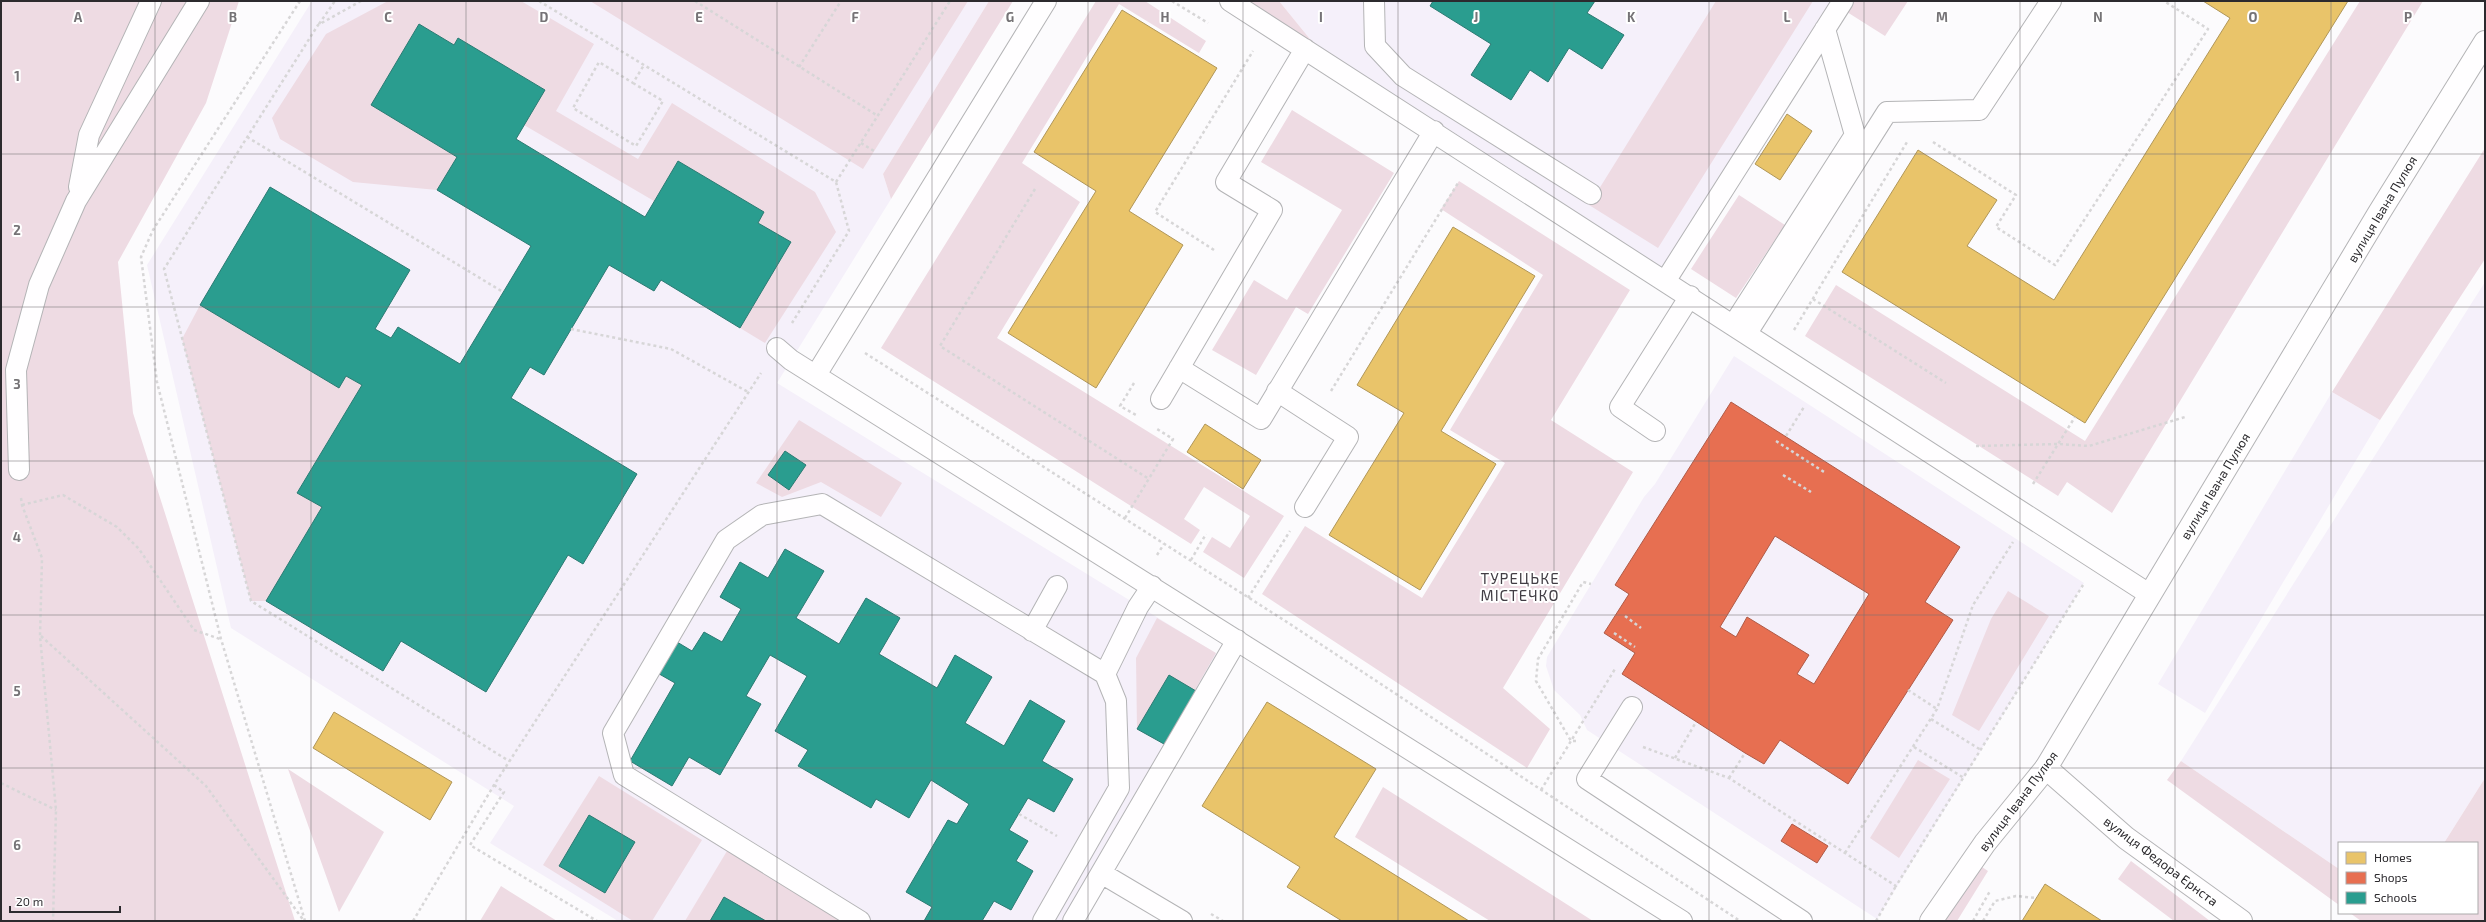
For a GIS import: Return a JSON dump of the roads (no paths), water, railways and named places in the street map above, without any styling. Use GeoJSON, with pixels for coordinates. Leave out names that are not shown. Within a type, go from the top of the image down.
{"type":"FeatureCollection","features":[{"type":"Feature","properties":{"kind":"street","name":"вулиця Івана Пулюя"},"geometry":{"type":"LineString","coordinates":[[1931,921],[1985,843],[2046,768],[2149,594],[2485,42]]}},
{"type":"Feature","properties":{"kind":"street","name":"вулиця Федора Ернста"},"geometry":{"type":"LineString","coordinates":[[2046,768],[2126,838],[2241,921]]}},
{"type":"Feature","properties":{"kind":"lane"},"geometry":{"type":"LineString","coordinates":[[76,201],[89,135],[151,1]]}},
{"type":"Feature","properties":{"kind":"lane"},"geometry":{"type":"LineString","coordinates":[[19,470],[16,370],[39,285],[76,201],[199,1]]}},
{"type":"Feature","properties":{"kind":"lane"},"geometry":{"type":"LineString","coordinates":[[816,375],[1046,1]]}},
{"type":"Feature","properties":{"kind":"lane"},"geometry":{"type":"LineString","coordinates":[[1230,1],[1666,280],[2149,594]]}},
{"type":"Feature","properties":{"kind":"lane"},"geometry":{"type":"LineString","coordinates":[[1374,1],[1375,46],[1403,76],[1591,194]]}},
{"type":"Feature","properties":{"kind":"lane"},"geometry":{"type":"LineString","coordinates":[[1666,280],[1843,1]]}},
{"type":"Feature","properties":{"kind":"lane"},"geometry":{"type":"LineString","coordinates":[[1740,329],[1888,112],[1979,110],[2051,1]]}},
{"type":"Feature","properties":{"kind":"lane"},"geometry":{"type":"LineString","coordinates":[[1740,329],[1855,135],[1825,29]]}},
{"type":"Feature","properties":{"kind":"lane"},"geometry":{"type":"LineString","coordinates":[[1161,399],[1272,210],[1226,182],[1305,49]]}},
{"type":"Feature","properties":{"kind":"lane"},"geometry":{"type":"LineString","coordinates":[[1179,368],[1261,418],[1434,131]]}},
{"type":"Feature","properties":{"kind":"lane"},"geometry":{"type":"LineString","coordinates":[[1655,431],[1620,407],[1690,296]]}},
{"type":"Feature","properties":{"kind":"lane"},"geometry":{"type":"LineString","coordinates":[[777,348],[816,375],[1682,921]]}},
{"type":"Feature","properties":{"kind":"lane"},"geometry":{"type":"LineString","coordinates":[[1278,391],[1348,437],[1305,507]]}},
{"type":"Feature","properties":{"kind":"lane"},"geometry":{"type":"LineString","coordinates":[[860,921],[624,775],[613,733],[726,540],[762,515],[822,504],[1104,674],[1116,700],[1119,788],[1043,921]]}},
{"type":"Feature","properties":{"kind":"lane"},"geometry":{"type":"LineString","coordinates":[[1032,631],[1057,586]]}},
{"type":"Feature","properties":{"kind":"lane"},"geometry":{"type":"LineString","coordinates":[[1104,674],[1152,586]]}},
{"type":"Feature","properties":{"kind":"lane"},"geometry":{"type":"LineString","coordinates":[[1073,921],[1237,640]]}},
{"type":"Feature","properties":{"kind":"lane"},"geometry":{"type":"LineString","coordinates":[[1632,707],[1587,779],[1802,921]]}},
{"type":"Feature","properties":{"kind":"lane"},"geometry":{"type":"LineString","coordinates":[[1101,873],[1182,921]]}},
{"type":"Feature","properties":{"kind":"district","name":"ТУРЕЦЬКЕ МІСТЕЧКО"},"geometry":{"type":"Point","coordinates":[1520,586]}}]}
